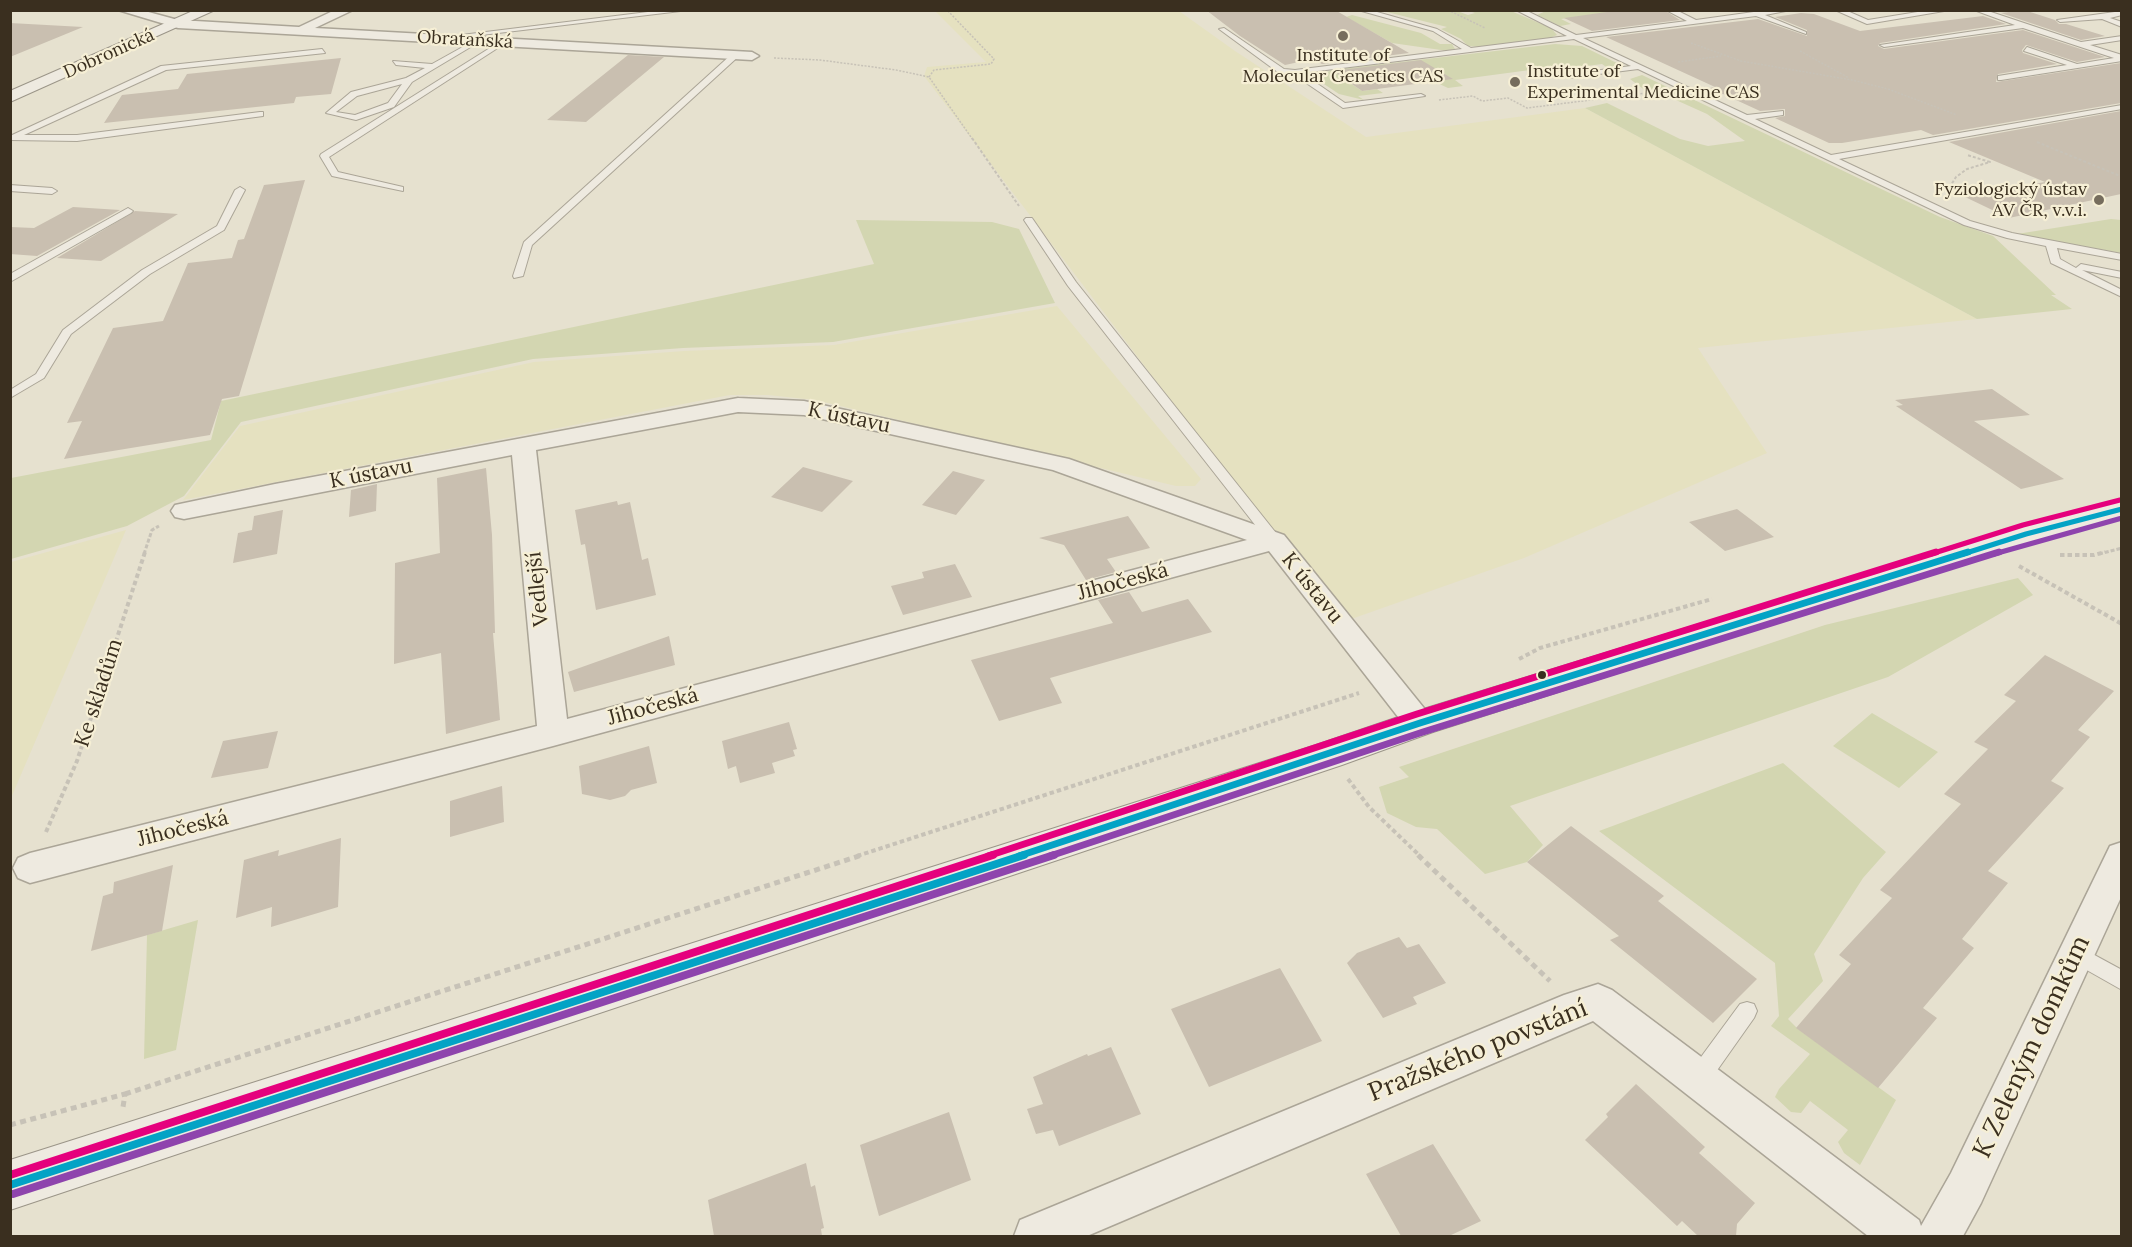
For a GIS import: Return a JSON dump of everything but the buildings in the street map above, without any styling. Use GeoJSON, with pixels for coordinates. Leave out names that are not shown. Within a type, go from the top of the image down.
{"type":"FeatureCollection","features":[{"type":"Feature","properties":{"kind":"main road","name":"Dobronická"},"geometry":{"type":"LineString","coordinates":[[10,97],[208,10]]}},
{"type":"Feature","properties":{"kind":"main road"},"geometry":{"type":"LineString","coordinates":[[10,1185],[1329,755],[1420,723],[1813,599],[2026,534],[2121,509]]}},
{"type":"Feature","properties":{"kind":"street","name":"Obrataňská"},"geometry":{"type":"LineString","coordinates":[[124,10],[178,24],[753,56]]}},
{"type":"Feature","properties":{"kind":"street"},"geometry":{"type":"LineString","coordinates":[[298,30],[347,10]]}},
{"type":"Feature","properties":{"kind":"street","name":"K ústavu"},"geometry":{"type":"LineString","coordinates":[[184,511],[738,405],[804,408],[1060,464],[1275,541],[1420,723]]}},
{"type":"Feature","properties":{"kind":"street","name":"Vedlejší"},"geometry":{"type":"LineString","coordinates":[[523,445],[553,734]]}},
{"type":"Feature","properties":{"kind":"street","name":"Jihočeská"},"geometry":{"type":"LineString","coordinates":[[30,868],[553,734],[1275,541]]}},
{"type":"Feature","properties":{"kind":"street","name":"K Zeleným domkům"},"geometry":{"type":"LineString","coordinates":[[1939,1236],[1966,1188],[2121,856]]}},
{"type":"Feature","properties":{"kind":"street","name":"Pražského povstání"},"geometry":{"type":"LineString","coordinates":[[1036,1236],[1578,1008],[1598,1002],[1903,1236]]}},
{"type":"Feature","properties":{"kind":"lane"},"geometry":{"type":"LineString","coordinates":[[437,38],[686,10]]}},
{"type":"Feature","properties":{"kind":"lane"},"geometry":{"type":"LineString","coordinates":[[1361,10],[1435,30],[1471,51]]}},
{"type":"Feature","properties":{"kind":"lane"},"geometry":{"type":"LineString","coordinates":[[1520,11],[1526,10]]}},
{"type":"Feature","properties":{"kind":"lane"},"geometry":{"type":"LineString","coordinates":[[1669,10],[1696,22]]}},
{"type":"Feature","properties":{"kind":"lane"},"geometry":{"type":"LineString","coordinates":[[1222,29],[1282,71],[1295,72],[1788,10]]}},
{"type":"Feature","properties":{"kind":"lane"},"geometry":{"type":"LineString","coordinates":[[1838,10],[1867,22],[1947,10]]}},
{"type":"Feature","properties":{"kind":"lane"},"geometry":{"type":"LineString","coordinates":[[1977,10],[2121,59]]}},
{"type":"Feature","properties":{"kind":"lane"},"geometry":{"type":"LineString","coordinates":[[1520,11],[1967,223],[2010,236],[2121,257]]}},
{"type":"Feature","properties":{"kind":"lane"},"geometry":{"type":"LineString","coordinates":[[2103,17],[2121,12]]}},
{"type":"Feature","properties":{"kind":"lane"},"geometry":{"type":"LineString","coordinates":[[1756,14],[1804,33]]}},
{"type":"Feature","properties":{"kind":"lane"},"geometry":{"type":"LineString","coordinates":[[2060,20],[2091,16],[2103,17],[2121,25]]}},
{"type":"Feature","properties":{"kind":"lane"},"geometry":{"type":"LineString","coordinates":[[1884,45],[2024,26]]}},
{"type":"Feature","properties":{"kind":"lane"},"geometry":{"type":"LineString","coordinates":[[2080,45],[2121,38]]}},
{"type":"Feature","properties":{"kind":"lane"},"geometry":{"type":"LineString","coordinates":[[409,80],[391,105],[356,117],[330,113],[354,94],[409,80],[477,41]]}},
{"type":"Feature","properties":{"kind":"lane"},"geometry":{"type":"LineString","coordinates":[[400,189],[335,174],[324,156],[502,42]]}},
{"type":"Feature","properties":{"kind":"lane"},"geometry":{"type":"LineString","coordinates":[[2027,49],[2077,66]]}},
{"type":"Feature","properties":{"kind":"lane"},"geometry":{"type":"LineString","coordinates":[[11,138],[164,68],[322,51]]}},
{"type":"Feature","properties":{"kind":"lane"},"geometry":{"type":"LineString","coordinates":[[518,276],[526,244],[736,55]]}},
{"type":"Feature","properties":{"kind":"lane"},"geometry":{"type":"LineString","coordinates":[[2001,78],[2121,59]]}},
{"type":"Feature","properties":{"kind":"lane"},"geometry":{"type":"LineString","coordinates":[[396,63],[434,66]]}},
{"type":"Feature","properties":{"kind":"lane"},"geometry":{"type":"LineString","coordinates":[[1571,76],[1639,67]]}},
{"type":"Feature","properties":{"kind":"lane"},"geometry":{"type":"LineString","coordinates":[[1295,72],[1343,106],[1421,96]]}},
{"type":"Feature","properties":{"kind":"lane"},"geometry":{"type":"LineString","coordinates":[[1829,158],[2121,107]]}},
{"type":"Feature","properties":{"kind":"lane"},"geometry":{"type":"LineString","coordinates":[[1746,118],[1780,113]]}},
{"type":"Feature","properties":{"kind":"lane"},"geometry":{"type":"LineString","coordinates":[[11,138],[77,138],[260,114]]}},
{"type":"Feature","properties":{"kind":"lane"},"geometry":{"type":"LineString","coordinates":[[10,188],[52,190]]}},
{"type":"Feature","properties":{"kind":"lane"},"geometry":{"type":"LineString","coordinates":[[10,395],[40,376],[67,332],[146,272],[221,228],[240,190]]}},
{"type":"Feature","properties":{"kind":"lane"},"geometry":{"type":"LineString","coordinates":[[10,279],[128,211]]}},
{"type":"Feature","properties":{"kind":"lane"},"geometry":{"type":"LineString","coordinates":[[1029,220],[1072,284],[1275,541]]}},
{"type":"Feature","properties":{"kind":"lane"},"geometry":{"type":"LineString","coordinates":[[2051,244],[2055,261]]}},
{"type":"Feature","properties":{"kind":"lane"},"geometry":{"type":"LineString","coordinates":[[2055,261],[2121,275]]}},
{"type":"Feature","properties":{"kind":"lane"},"geometry":{"type":"LineString","coordinates":[[2055,261],[2121,294]]}},
{"type":"Feature","properties":{"kind":"lane"},"geometry":{"type":"LineString","coordinates":[[2076,954],[2121,981]]}},
{"type":"Feature","properties":{"kind":"lane"},"geometry":{"type":"LineString","coordinates":[[1698,1079],[1747,1011]]}},
{"type":"Feature","properties":{"kind":"path"},"geometry":{"type":"LineString","coordinates":[[929,77],[934,69],[991,64],[994,59],[947,10]]}},
{"type":"Feature","properties":{"kind":"path"},"geometry":{"type":"LineString","coordinates":[[1800,51],[1852,80]]}},
{"type":"Feature","properties":{"kind":"path"},"geometry":{"type":"LineString","coordinates":[[1727,55],[1741,61],[1852,80],[1888,89],[2024,137],[2120,176]]}},
{"type":"Feature","properties":{"kind":"path"},"geometry":{"type":"LineString","coordinates":[[753,56],[820,60],[896,70],[929,77],[1029,220]]}},
{"type":"Feature","properties":{"kind":"path"},"geometry":{"type":"LineString","coordinates":[[1421,96],[1442,101],[1473,96],[1482,101],[1508,98],[1527,108],[1615,97]]}},
{"type":"Feature","properties":{"kind":"path"},"geometry":{"type":"LineString","coordinates":[[1918,141],[1990,162],[1967,169],[1956,177],[1951,185],[1951,206],[1945,212]]}},
{"type":"Feature","properties":{"kind":"path","name":"Ke skladům"},"geometry":{"type":"LineString","coordinates":[[30,868],[77,761],[152,530],[184,511]]}},
{"type":"Feature","properties":{"kind":"path"},"geometry":{"type":"LineString","coordinates":[[2057,555],[2094,555],[2121,549]]}},
{"type":"Feature","properties":{"kind":"path"},"geometry":{"type":"LineString","coordinates":[[2019,566],[2103,616],[2121,624]]}},
{"type":"Feature","properties":{"kind":"path"},"geometry":{"type":"LineString","coordinates":[[10,1125],[125,1094],[1353,694],[1393,688]]}},
{"type":"Feature","properties":{"kind":"path"},"geometry":{"type":"LineString","coordinates":[[1357,771],[1346,775],[1369,807],[1578,1008]]}},
{"type":"Feature","properties":{"kind":"path"},"geometry":{"type":"LineString","coordinates":[[116,1150],[125,1094]]}},
{"type":"Feature","properties":{"kind":"shaded area"},"geometry":{"type":"Polygon","coordinates":[[[935,11],[1179,11],[1235,51],[1366,137],[1585,108],[1977,319],[1698,348],[1767,453],[1524,558],[1340,623],[924,76],[927,67],[986,62],[935,11]]]}},
{"type":"Feature","properties":{"kind":"shaded area"},"geometry":{"type":"Polygon","coordinates":[[[1057,306],[1201,479],[1195,486],[1176,486],[815,400],[768,395],[730,395],[183,500],[240,426],[534,362],[684,351],[834,345],[1057,306]]]}},
{"type":"Feature","properties":{"kind":"shaded area"},"geometry":{"type":"Polygon","coordinates":[[[126,530],[11,798],[11,562],[126,530]]]}},
{"type":"Feature","properties":{"kind":"green space"},"geometry":{"type":"Polygon","coordinates":[[[1548,10],[1627,10],[1561,19],[1571,24],[1560,26],[1537,15],[1548,10]]]}},
{"type":"Feature","properties":{"kind":"green space"},"geometry":{"type":"Polygon","coordinates":[[[1383,11],[1457,11],[1468,15],[1475,13],[1469,11],[1511,11],[1551,28],[1557,35],[1547,39],[1481,47],[1468,46],[1461,39],[1441,29],[1447,27],[1383,11]]]}},
{"type":"Feature","properties":{"kind":"green space"},"geometry":{"type":"Polygon","coordinates":[[[1352,15],[1421,33],[1440,44],[1452,44],[1455,49],[1448,51],[1392,43],[1346,17],[1352,15]]]}},
{"type":"Feature","properties":{"kind":"green space"},"geometry":{"type":"Polygon","coordinates":[[[1555,44],[1582,46],[1625,67],[1609,69],[1602,64],[1550,71],[1545,68],[1455,80],[1463,86],[1448,88],[1433,81],[1338,75],[1362,91],[1377,89],[1383,93],[1358,96],[1364,100],[1339,94],[1321,82],[1318,76],[1332,70],[1555,44]]]}},
{"type":"Feature","properties":{"kind":"green space"},"geometry":{"type":"Polygon","coordinates":[[[1642,75],[1940,217],[1993,236],[2056,295],[2051,295],[2072,309],[1977,319],[1585,108],[1607,103],[1680,139],[1708,146],[1745,141],[1707,114],[1667,96],[1654,97],[1630,79],[1642,75]]]}},
{"type":"Feature","properties":{"kind":"green space"},"geometry":{"type":"Polygon","coordinates":[[[2111,219],[2121,220],[2121,253],[2017,234],[2111,219]]]}},
{"type":"Feature","properties":{"kind":"green space"},"geometry":{"type":"Polygon","coordinates":[[[856,220],[992,222],[1019,229],[1055,303],[833,342],[683,348],[533,359],[241,422],[184,496],[127,526],[11,559],[11,478],[211,440],[221,401],[874,264],[856,220]]]}},
{"type":"Feature","properties":{"kind":"green space"},"geometry":{"type":"Polygon","coordinates":[[[2018,578],[2033,595],[1888,677],[1510,806],[1543,845],[1527,862],[1485,874],[1437,829],[1416,827],[1387,813],[1379,787],[1409,777],[1399,767],[1825,625],[2018,578]]]}},
{"type":"Feature","properties":{"kind":"green space"},"geometry":{"type":"Polygon","coordinates":[[[1872,713],[1938,752],[1899,788],[1833,746],[1872,713]]]}},
{"type":"Feature","properties":{"kind":"green space"},"geometry":{"type":"Polygon","coordinates":[[[1783,763],[1886,852],[1863,878],[1814,954],[1823,981],[1788,1019],[1797,1028],[1896,1100],[1860,1165],[1844,1153],[1838,1142],[1848,1130],[1810,1101],[1801,1113],[1791,1112],[1775,1097],[1779,1089],[1810,1054],[1771,1026],[1779,1016],[1775,963],[1599,831],[1783,763]]]}},
{"type":"Feature","properties":{"kind":"green space"},"geometry":{"type":"Polygon","coordinates":[[[198,920],[176,1050],[144,1059],[147,935],[198,920]]]}},
{"type":"Feature","properties":{"kind":"transit line"},"geometry":{"type":"LineString","coordinates":[[10,1175],[1326,746],[1417,714],[2023,525],[2120,500]]}},
{"type":"Feature","properties":{"kind":"transit line"},"geometry":{"type":"LineString","coordinates":[[10,1185],[1329,755],[1420,723],[2026,534],[2122,509]]}},
{"type":"Feature","properties":{"kind":"transit line"},"geometry":{"type":"LineString","coordinates":[[13,1194],[1332,764],[1423,732],[2028,543],[2122,518]]}},
{"type":"Feature","properties":{"kind":"place","name":"Institute of Molecular Genetics CAS"},"geometry":{"type":"Point","coordinates":[1343,36]}},
{"type":"Feature","properties":{"kind":"place","name":"Institute of Experimental Medicine CAS"},"geometry":{"type":"Point","coordinates":[1515,82]}},
{"type":"Feature","properties":{"kind":"place","name":"Fyziologický ústav AV ČR, v.v.i."},"geometry":{"type":"Point","coordinates":[2099,200]}}]}
